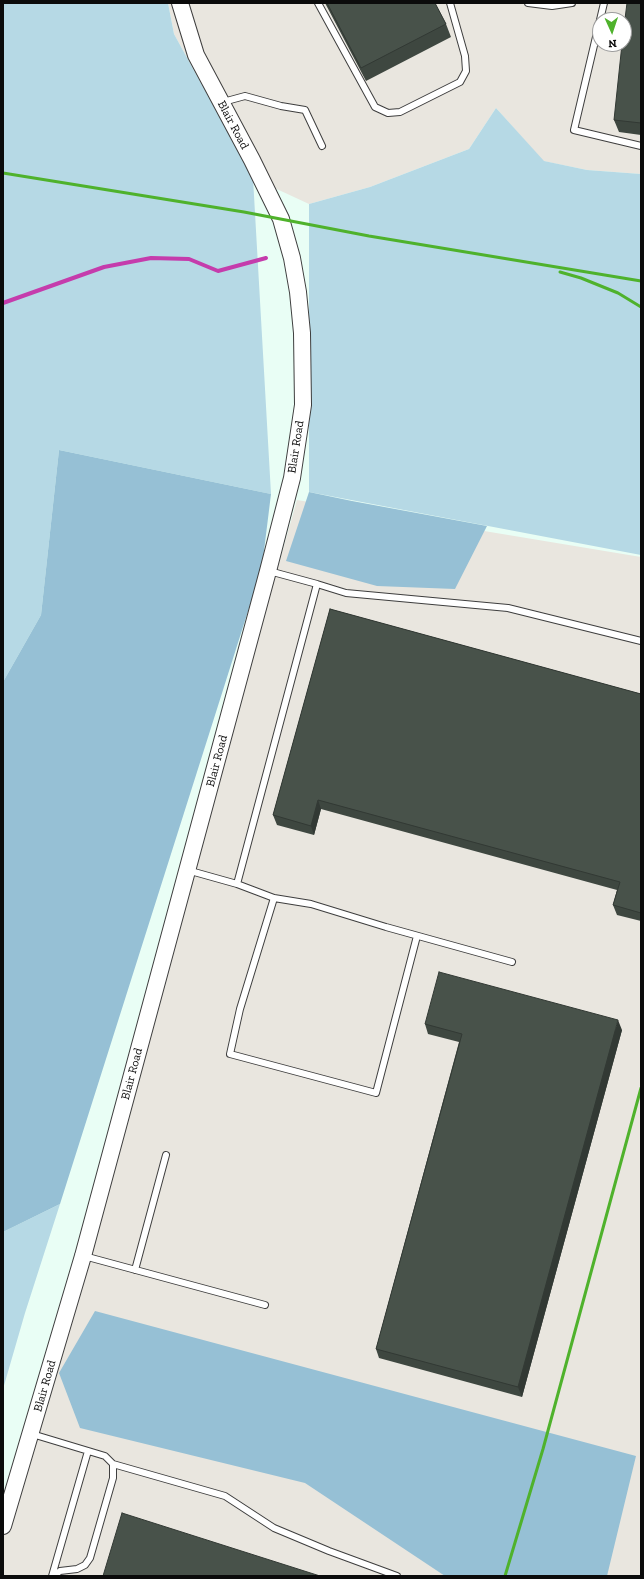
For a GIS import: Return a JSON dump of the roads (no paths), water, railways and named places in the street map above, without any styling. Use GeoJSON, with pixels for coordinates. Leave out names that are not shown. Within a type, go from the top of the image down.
{"type":"FeatureCollection","features":[{"type":"Feature","properties":{"kind":"street","name":"Blair Road"},"geometry":{"type":"LineString","coordinates":[[3,1526],[83,1256],[268,570],[292,478],[303,405],[303,348],[298,292],[292,258],[280,219],[196,55],[180,3]]}},
{"type":"Feature","properties":{"kind":"lane"},"geometry":{"type":"LineString","coordinates":[[318,3],[375,107],[388,113],[400,112],[460,82],[466,71],[466,56],[450,3]]}},
{"type":"Feature","properties":{"kind":"lane"},"geometry":{"type":"LineString","coordinates":[[528,3],[552,6],[572,3]]}},
{"type":"Feature","properties":{"kind":"lane"},"geometry":{"type":"LineString","coordinates":[[604,3],[574,130],[641,146]]}},
{"type":"Feature","properties":{"kind":"lane"},"geometry":{"type":"LineString","coordinates":[[221,103],[245,96],[306,110],[322,146]]}},
{"type":"Feature","properties":{"kind":"lane"},"geometry":{"type":"LineString","coordinates":[[268,570],[346,593],[508,608],[641,641]]}},
{"type":"Feature","properties":{"kind":"lane"},"geometry":{"type":"LineString","coordinates":[[237,884],[317,584]]}},
{"type":"Feature","properties":{"kind":"lane"},"geometry":{"type":"LineString","coordinates":[[187,870],[237,884],[274,898],[311,904],[417,936],[512,962]]}},
{"type":"Feature","properties":{"kind":"lane"},"geometry":{"type":"LineString","coordinates":[[274,898],[240,1009],[230,1054],[376,1093],[417,936]]}},
{"type":"Feature","properties":{"kind":"lane"},"geometry":{"type":"LineString","coordinates":[[134,1270],[166,1155]]}},
{"type":"Feature","properties":{"kind":"lane"},"geometry":{"type":"LineString","coordinates":[[83,1256],[265,1305]]}},
{"type":"Feature","properties":{"kind":"lane"},"geometry":{"type":"LineString","coordinates":[[30,1433],[105,1456],[112,1464],[225,1496],[274,1528],[329,1551],[397,1576]]}},
{"type":"Feature","properties":{"kind":"lane"},"geometry":{"type":"LineString","coordinates":[[53,1576],[88,1451]]}},
{"type":"Feature","properties":{"kind":"lane"},"geometry":{"type":"LineString","coordinates":[[53,1576],[60,1571],[77,1569],[85,1565],[90,1558],[113,1478],[112,1464]]}},
{"type":"Feature","properties":{"kind":"waterway"},"geometry":{"type":"LineString","coordinates":[[3,303],[104,267],[151,258],[189,259],[218,271],[266,258]]}},
{"type":"Feature","properties":{"kind":"railway"},"geometry":{"type":"LineString","coordinates":[[3,173],[244,212],[369,236],[641,281]]}},
{"type":"Feature","properties":{"kind":"railway"},"geometry":{"type":"LineString","coordinates":[[560,272],[581,278],[618,293],[641,307]]}},
{"type":"Feature","properties":{"kind":"railway"},"geometry":{"type":"LineString","coordinates":[[505,1576],[543,1449],[641,1088]]}}]}
